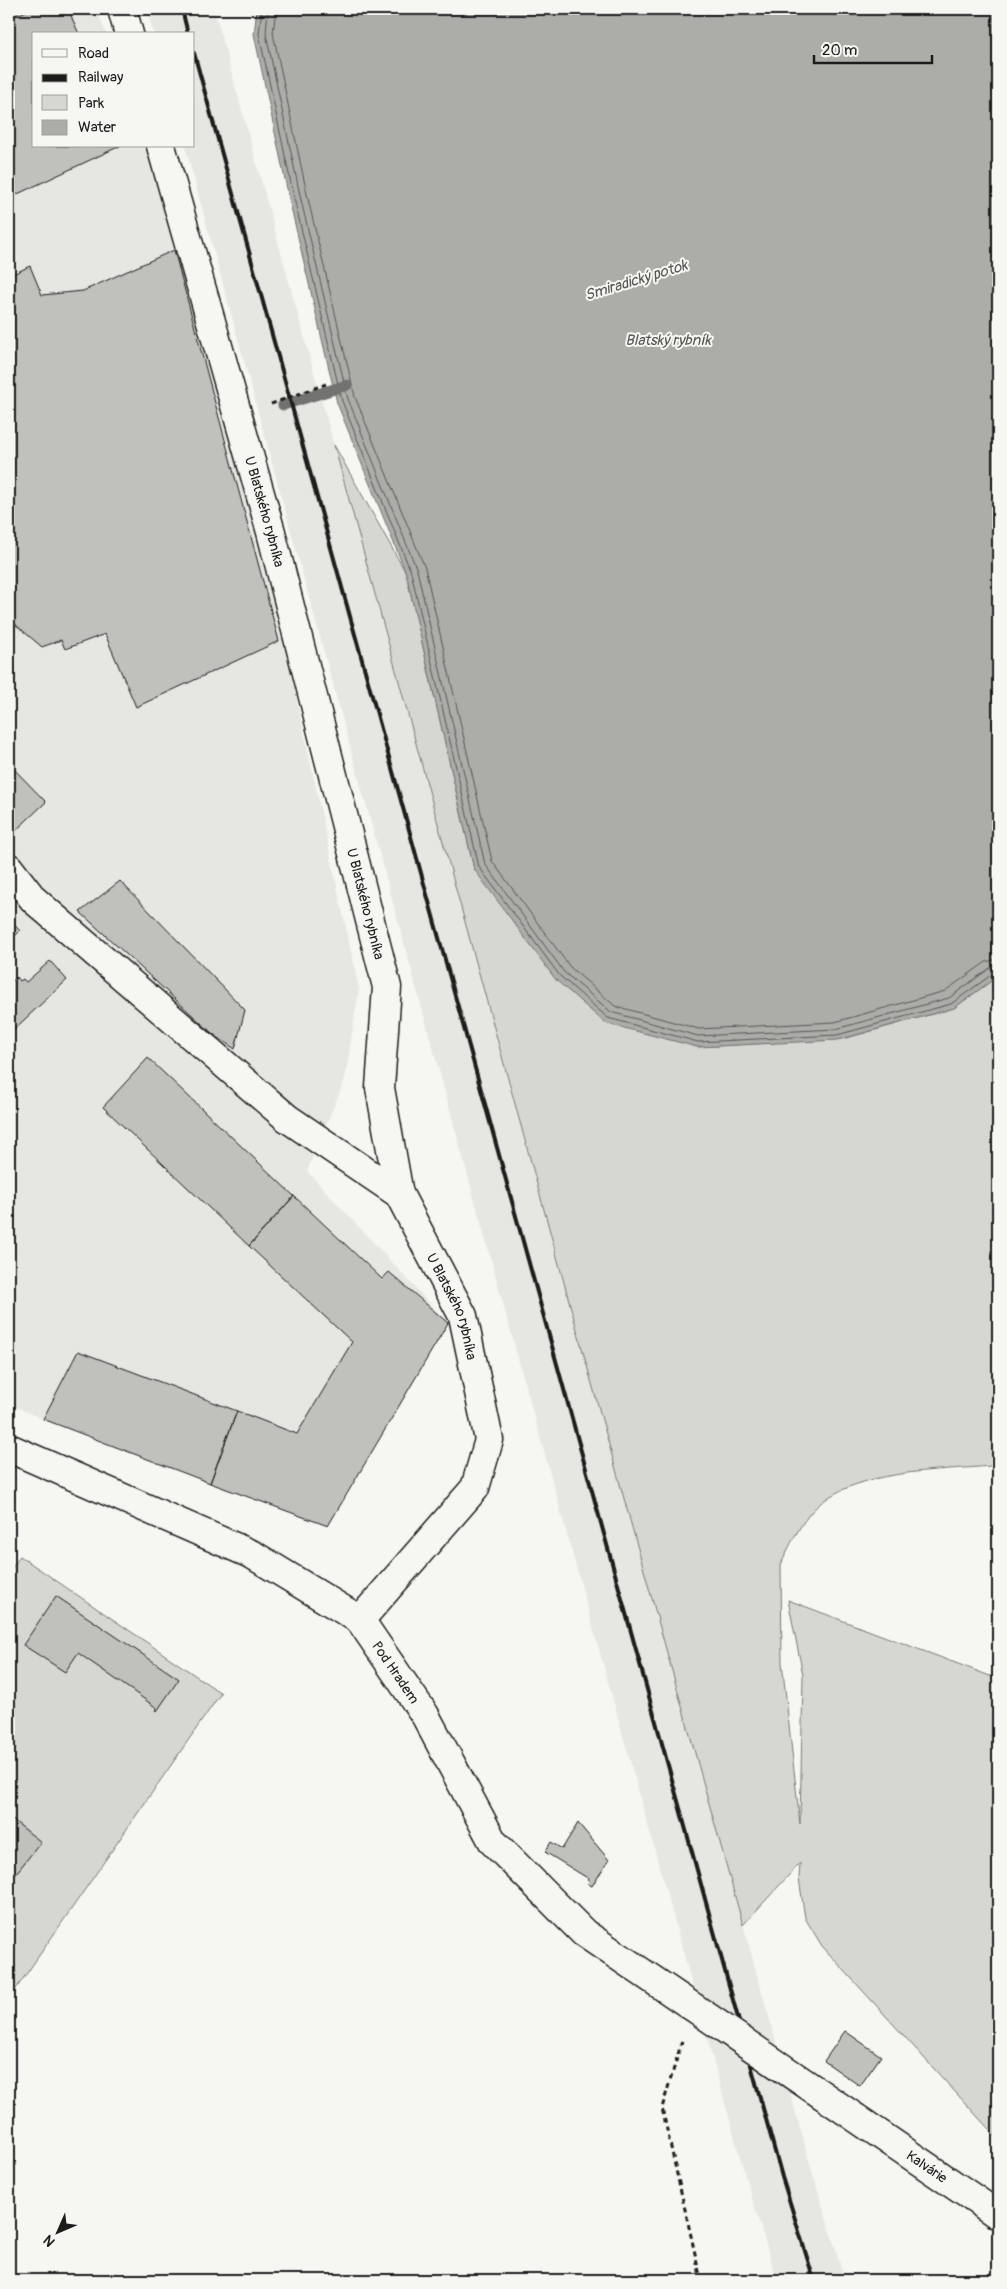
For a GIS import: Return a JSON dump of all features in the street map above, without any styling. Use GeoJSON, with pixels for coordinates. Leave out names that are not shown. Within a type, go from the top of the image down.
{"type":"FeatureCollection","features":[{"type":"Feature","properties":{"kind":"street"},"geometry":{"type":"LineString","coordinates":[[122,9],[128,32]]}},
{"type":"Feature","properties":{"kind":"street","name":"U Blatského rybníka"},"geometry":{"type":"LineString","coordinates":[[162,148],[271,532],[387,987],[380,1088],[399,1194],[463,1316],[489,1440],[475,1488],[360,1620]]}},
{"type":"Feature","properties":{"kind":"street"},"geometry":{"type":"LineString","coordinates":[[9,868],[34,900],[287,1118],[399,1194]]}},
{"type":"Feature","properties":{"kind":"street","name":"Pod Hradem"},"geometry":{"type":"LineString","coordinates":[[9,1448],[253,1554],[360,1620],[424,1715],[493,1842],[584,1933],[856,2118]]}},
{"type":"Feature","properties":{"kind":"street","name":"Kalvárie"},"geometry":{"type":"LineString","coordinates":[[856,2118],[998,2215]]}},
{"type":"Feature","properties":{"kind":"path"},"geometry":{"type":"LineString","coordinates":[[238,416],[326,384]]}},
{"type":"Feature","properties":{"kind":"path"},"geometry":{"type":"LineString","coordinates":[[693,2007],[662,2108],[701,2280]]}},
{"type":"Feature","properties":{"kind":"shaded area"},"geometry":{"type":"Polygon","coordinates":[[[9,9],[97,9],[105,32],[32,32],[32,148],[147,148],[164,198],[285,644],[359,989],[345,1079],[307,1171],[448,1323],[328,1526],[43,1419],[9,1404],[9,9]]]}},
{"type":"Feature","properties":{"kind":"shaded area"},"geometry":{"type":"Polygon","coordinates":[[[147,9],[214,9],[582,1348],[812,2171],[845,2280],[777,2280],[749,2189],[186,148],[195,148],[195,32],[153,32],[147,9]]]}},
{"type":"Feature","properties":{"kind":"green space"},"geometry":{"type":"Polygon","coordinates":[[[334,445],[406,573],[474,869],[697,1047],[843,1039],[954,1008],[998,976],[998,1464],[898,1474],[851,1486],[831,1496],[809,1514],[795,1536],[781,1565],[782,1662],[800,1824],[803,1675],[788,1600],[998,1679],[998,2139],[822,1946],[805,1918],[799,1878],[800,1863],[743,1925],[334,445]]]}},
{"type":"Feature","properties":{"kind":"green space"},"geometry":{"type":"Polygon","coordinates":[[[20,1556],[221,1693],[9,1999],[9,1572],[20,1556]]]}},
{"type":"Feature","properties":{"kind":"water","name":"Blatský rybník"},"geometry":{"type":"Polygon","coordinates":[[[257,9],[998,9],[998,976],[954,1008],[838,1040],[697,1047],[605,1023],[556,980],[474,869],[406,573],[337,403],[290,203],[254,34],[257,9]]]}},
{"type":"Feature","properties":{"kind":"building"},"geometry":{"type":"Polygon","coordinates":[[[9,9],[16,9],[19,14],[31,9],[68,9],[78,32],[32,32],[32,148],[116,148],[9,198],[9,9]]]}},
{"type":"Feature","properties":{"kind":"building"},"geometry":{"type":"Polygon","coordinates":[[[174,250],[279,641],[136,707],[105,634],[65,649],[61,640],[42,647],[9,619],[9,276],[30,266],[42,295],[83,291],[174,250]]]}},
{"type":"Feature","properties":{"kind":"building"},"geometry":{"type":"Polygon","coordinates":[[[9,764],[46,802],[9,837],[9,764]]]}},
{"type":"Feature","properties":{"kind":"building"},"geometry":{"type":"Polygon","coordinates":[[[120,881],[245,1010],[235,1049],[213,1034],[80,912],[120,881]]]}},
{"type":"Feature","properties":{"kind":"building"},"geometry":{"type":"Polygon","coordinates":[[[9,919],[20,931],[9,942],[9,919]]]}},
{"type":"Feature","properties":{"kind":"building"},"geometry":{"type":"Polygon","coordinates":[[[50,961],[67,980],[10,1033],[9,984],[17,977],[20,981],[23,979],[26,982],[50,961]]]}},
{"type":"Feature","properties":{"kind":"building"},"geometry":{"type":"Polygon","coordinates":[[[148,1058],[294,1196],[249,1246],[103,1107],[148,1058]]]}},
{"type":"Feature","properties":{"kind":"building"},"geometry":{"type":"Polygon","coordinates":[[[294,1196],[382,1279],[389,1272],[448,1323],[328,1526],[210,1483],[237,1411],[297,1434],[352,1342],[249,1246],[294,1196]]]}},
{"type":"Feature","properties":{"kind":"building"},"geometry":{"type":"Polygon","coordinates":[[[78,1351],[237,1411],[210,1483],[43,1419],[78,1351]]]}},
{"type":"Feature","properties":{"kind":"building"},"geometry":{"type":"Polygon","coordinates":[[[56,1596],[179,1679],[157,1711],[157,1708],[78,1653],[65,1672],[23,1645],[56,1596]]]}},
{"type":"Feature","properties":{"kind":"building"},"geometry":{"type":"Polygon","coordinates":[[[9,1817],[41,1842],[9,1882],[9,1817]]]}},
{"type":"Feature","properties":{"kind":"building"},"geometry":{"type":"Polygon","coordinates":[[[578,1823],[609,1860],[592,1886],[588,1884],[589,1879],[545,1852],[551,1842],[562,1849],[578,1823]]]}},
{"type":"Feature","properties":{"kind":"building"},"geometry":{"type":"Polygon","coordinates":[[[845,2031],[881,2056],[860,2086],[824,2061],[845,2031]]]}},
{"type":"Feature","properties":{"kind":"waterway","name":"Smiradický potok"},"geometry":{"type":"LineString","coordinates":[[283,405],[347,385]]}},
{"type":"Feature","properties":{"kind":"railway"},"geometry":{"type":"LineString","coordinates":[[182,9],[188,32]]}},
{"type":"Feature","properties":{"kind":"railway"},"geometry":{"type":"LineString","coordinates":[[195,57],[782,2177],[814,2280]]}}]}
